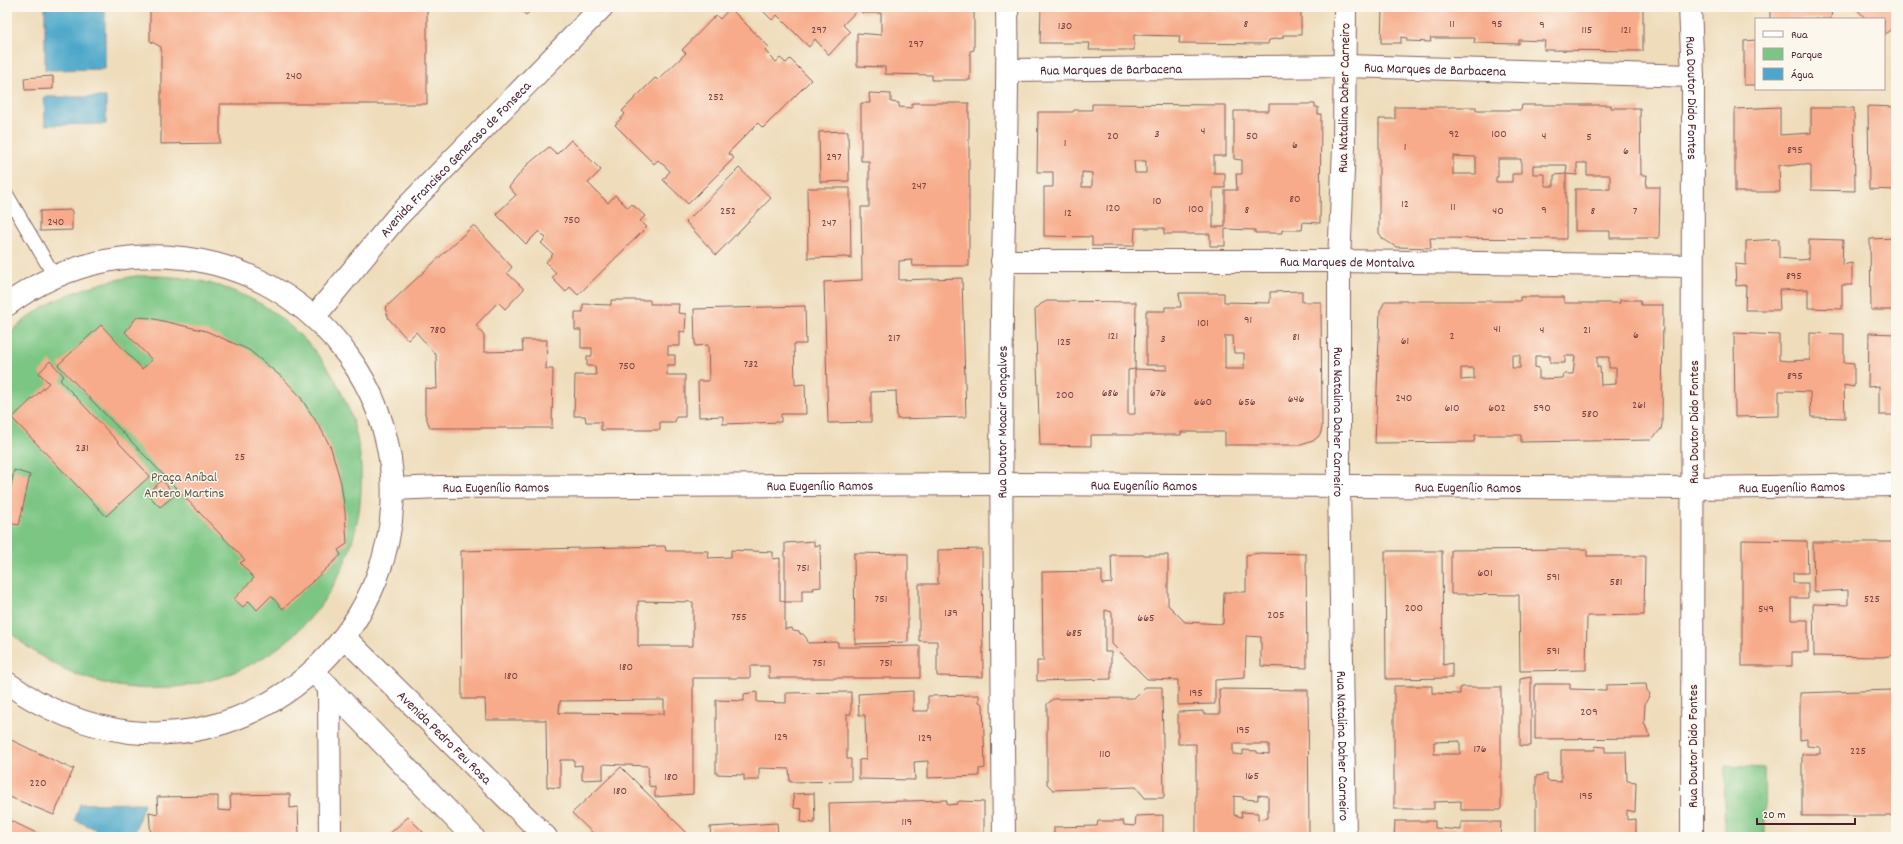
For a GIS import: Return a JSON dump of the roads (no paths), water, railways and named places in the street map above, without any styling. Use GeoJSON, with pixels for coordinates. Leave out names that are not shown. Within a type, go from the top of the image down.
{"type":"FeatureCollection","features":[{"type":"Feature","properties":{"kind":"street","name":"Avenida Francisco Generoso de Fonseca"},"geometry":{"type":"LineString","coordinates":[[314,316],[396,218],[602,7]]}},
{"type":"Feature","properties":{"kind":"street","name":"Rua Doutor Moacir Gonçalves"},"geometry":{"type":"LineString","coordinates":[[1004,837],[1000,484],[1002,261],[1008,70],[1007,7]]}},
{"type":"Feature","properties":{"kind":"street","name":"Rua Natalina Daher Carneiro"},"geometry":{"type":"LineString","coordinates":[[1345,7],[1344,147],[1339,261],[1339,485],[1345,837]]}},
{"type":"Feature","properties":{"kind":"street","name":"Rua Doutor Dido Fontes"},"geometry":{"type":"LineString","coordinates":[[1690,7],[1693,76],[1692,266],[1694,488],[1692,837]]}},
{"type":"Feature","properties":{"kind":"street","name":"Rua Marques de Barbacena"},"geometry":{"type":"LineString","coordinates":[[1008,70],[1345,66],[1693,76]]}},
{"type":"Feature","properties":{"kind":"street"},"geometry":{"type":"LineString","coordinates":[[7,683],[29,698],[61,714],[96,726],[131,732],[168,732],[204,727],[239,717],[272,701],[313,671],[344,637],[371,594],[381,570],[388,545],[392,517],[393,489],[390,457],[383,425],[371,395],[356,366],[337,340],[314,316],[288,297],[260,280],[229,268],[197,260],[165,256],[132,257],[100,262],[68,271],[38,285],[8,303]]}},
{"type":"Feature","properties":{"kind":"street","name":"Rua Marques de Montalva"},"geometry":{"type":"LineString","coordinates":[[1002,261],[1339,261],[1692,266]]}},
{"type":"Feature","properties":{"kind":"street","name":"Rua Eugenílio Ramos"},"geometry":{"type":"LineString","coordinates":[[393,489],[440,487],[1000,484],[1339,485],[1467,488],[1694,488],[1896,485]]}},
{"type":"Feature","properties":{"kind":"street","name":"Avenida Pedro Feu Rosa"},"geometry":{"type":"LineString","coordinates":[[344,637],[546,837]]}},
{"type":"Feature","properties":{"kind":"street"},"geometry":{"type":"LineString","coordinates":[[313,671],[473,837]]}},
{"type":"Feature","properties":{"kind":"street"},"geometry":{"type":"LineString","coordinates":[[329,687],[330,837]]}},
{"type":"Feature","properties":{"kind":"lane"},"geometry":{"type":"LineString","coordinates":[[7,195],[55,277]]}},
{"type":"Feature","properties":{"kind":"water"},"geometry":{"type":"Polygon","coordinates":[[[45,7],[105,7],[105,69],[45,70],[45,7]]]}},
{"type":"Feature","properties":{"kind":"water"},"geometry":{"type":"Polygon","coordinates":[[[44,97],[106,97],[106,124],[45,125],[44,97]]]}},
{"type":"Feature","properties":{"kind":"water"},"geometry":{"type":"Polygon","coordinates":[[[144,803],[133,837],[113,837],[75,820],[80,804],[144,803]]]}},
{"type":"Feature","properties":{"kind":"park label","name":"Praça Aníbal Antero Martins"},"geometry":{"type":"Point","coordinates":[184,484]}}]}
